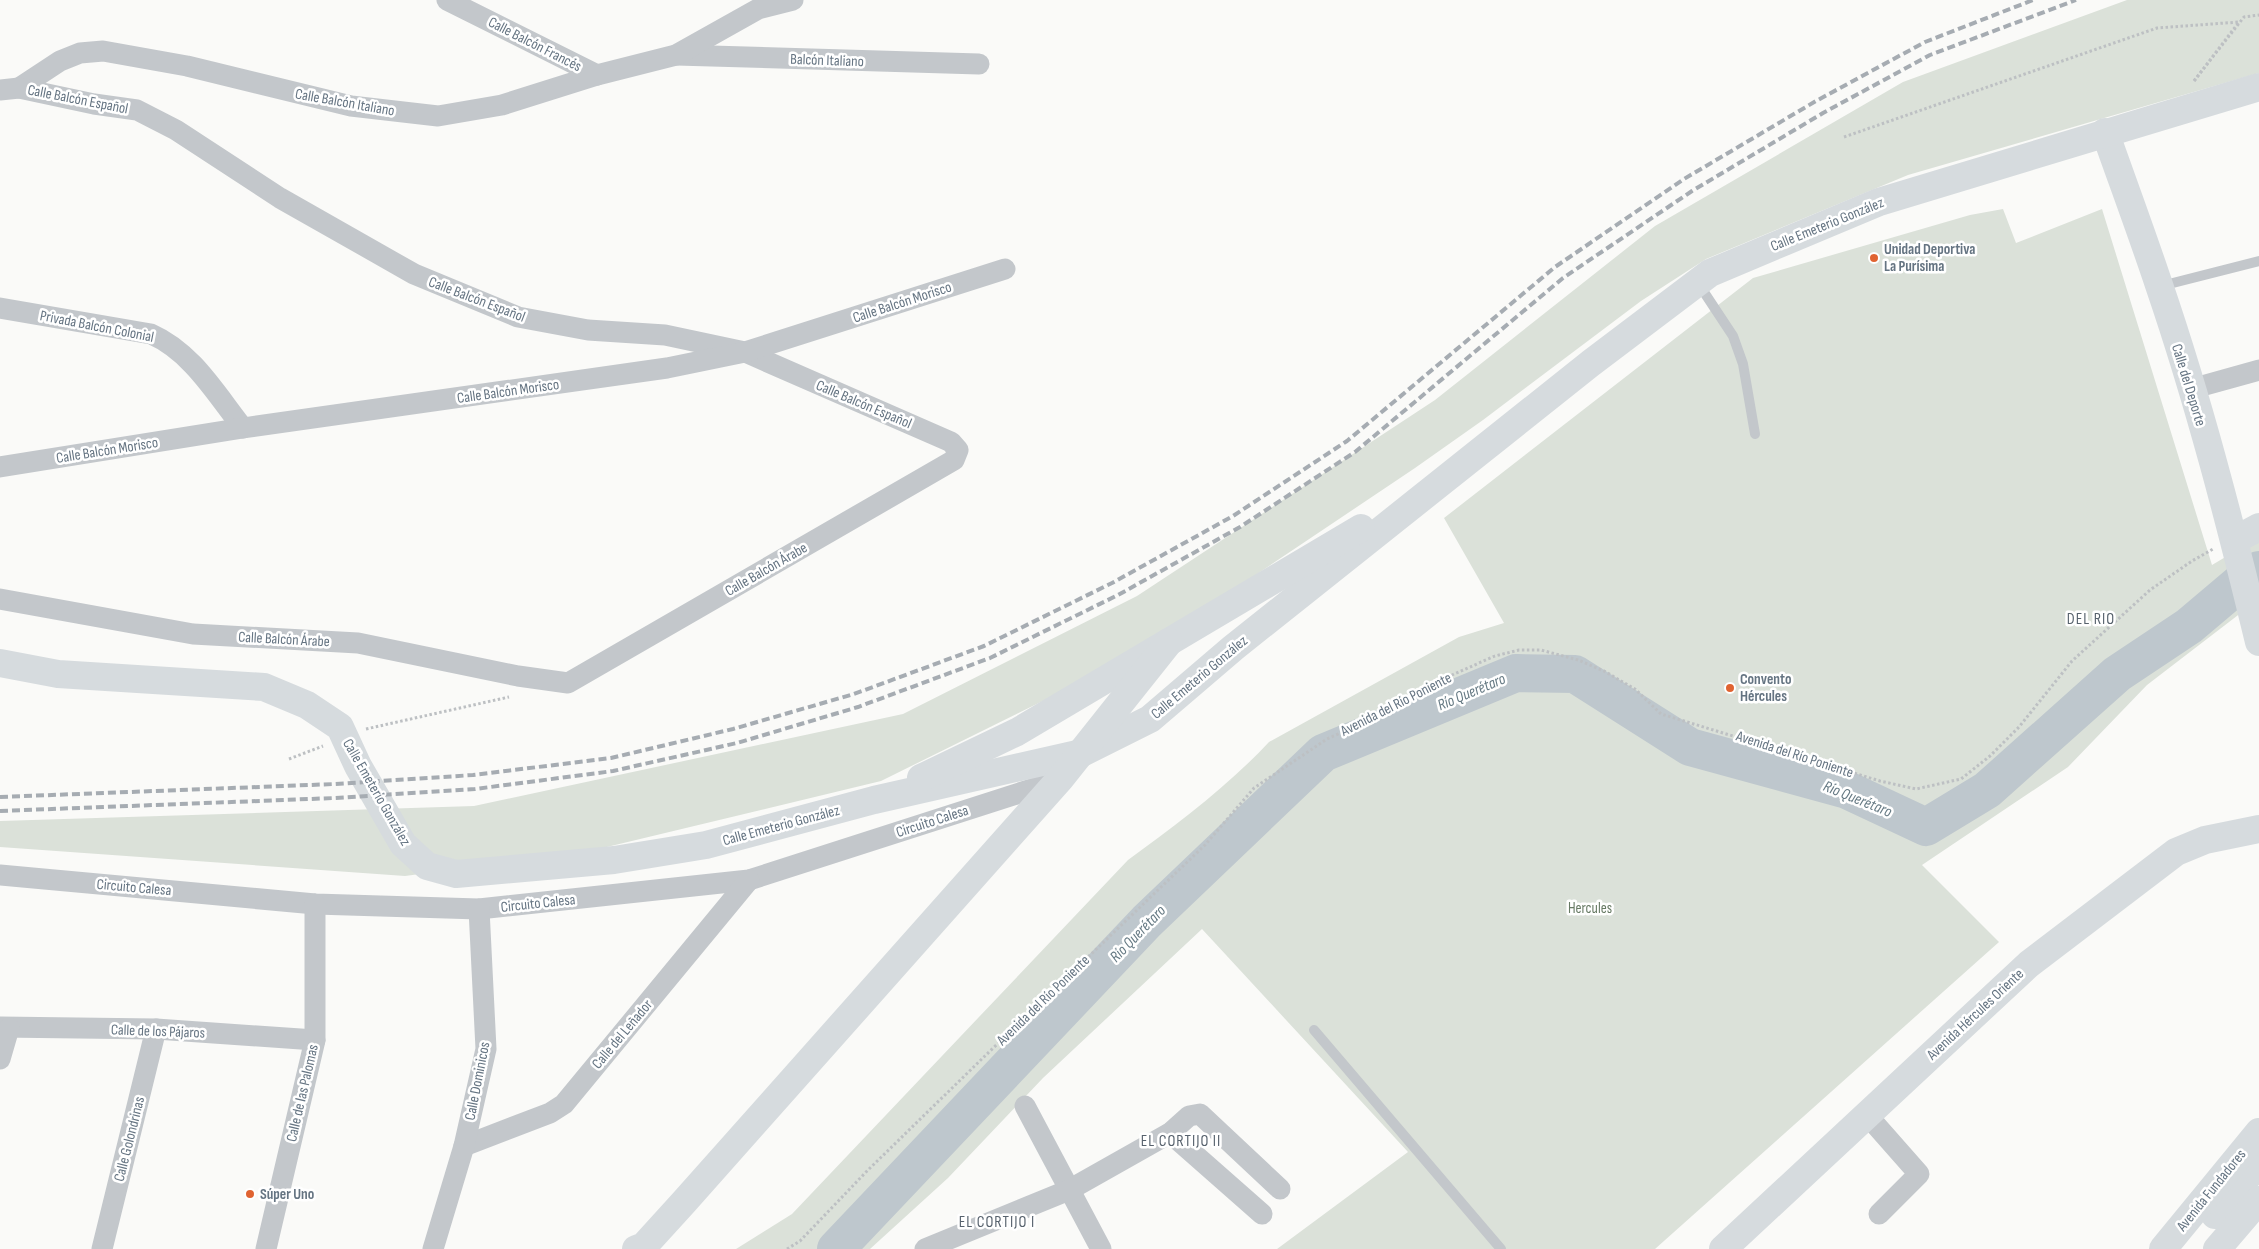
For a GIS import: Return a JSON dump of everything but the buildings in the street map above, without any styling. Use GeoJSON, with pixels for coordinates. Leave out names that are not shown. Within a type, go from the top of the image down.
{"type":"FeatureCollection","features":[{"type":"Feature","properties":{"kind":"street","name":"Calle Balcón Francés"},"geometry":{"type":"LineString","coordinates":[[446,0],[597,75]]}},
{"type":"Feature","properties":{"kind":"street"},"geometry":{"type":"LineString","coordinates":[[676,55],[758,9],[793,0]]}},
{"type":"Feature","properties":{"kind":"street","name":"Calle Balcón Italiano"},"geometry":{"type":"LineString","coordinates":[[10,89],[80,53],[103,51],[188,66],[351,106],[438,116],[502,105],[597,75],[676,55]]}},
{"type":"Feature","properties":{"kind":"street","name":"Balcón Italiano"},"geometry":{"type":"LineString","coordinates":[[676,55],[979,64]]}},
{"type":"Feature","properties":{"kind":"street","name":"Calle Emeterio González"},"geometry":{"type":"LineString","coordinates":[[0,663],[58,674],[264,687],[307,705],[340,728],[358,766],[403,844],[427,866],[456,874],[614,860],[706,845],[874,800],[1082,753],[1150,719],[1233,648],[1710,273],[1879,202],[2105,132],[2259,87]]}},
{"type":"Feature","properties":{"kind":"street","name":"Calle Balcón Español"},"geometry":{"type":"LineString","coordinates":[[10,89],[136,110],[176,130],[280,198],[414,274],[518,317],[588,330],[666,335],[744,352],[951,442],[958,450]]}},
{"type":"Feature","properties":{"kind":"street","name":"Calle del Deporte"},"geometry":{"type":"LineString","coordinates":[[2105,132],[2160,286],[2236,546],[2259,642]]}},
{"type":"Feature","properties":{"kind":"street","name":"Calle Balcón Morisco"},"geometry":{"type":"LineString","coordinates":[[0,467],[243,428],[667,368],[744,352],[1005,269]]}},
{"type":"Feature","properties":{"kind":"street","name":"Privada Balcón Colonial"},"geometry":{"type":"LineString","coordinates":[[0,308],[151,334],[168,341],[185,355],[243,428]]}},
{"type":"Feature","properties":{"kind":"street"},"geometry":{"type":"LineString","coordinates":[[2191,389],[2259,370]]}},
{"type":"Feature","properties":{"kind":"street","name":"Calle Balcón Árabe"},"geometry":{"type":"LineString","coordinates":[[0,599],[193,634],[358,643],[518,676],[568,683],[954,460],[958,450]]}},
{"type":"Feature","properties":{"kind":"street","name":"Calle Emeterio González"},"geometry":{"type":"LineString","coordinates":[[874,800],[1017,732],[1452,474]]}},
{"type":"Feature","properties":{"kind":"street"},"geometry":{"type":"LineString","coordinates":[[2236,546],[2259,527]]}},
{"type":"Feature","properties":{"kind":"street"},"geometry":{"type":"LineString","coordinates":[[1214,615],[1233,628],[1233,648]]}},
{"type":"Feature","properties":{"kind":"street"},"geometry":{"type":"LineString","coordinates":[[636,1249],[644,1246],[684,1202],[1060,780],[1169,642]]}},
{"type":"Feature","properties":{"kind":"street","name":"Circuito Calesa"},"geometry":{"type":"LineString","coordinates":[[0,875],[314,904],[479,909],[749,880],[1060,780]]}},
{"type":"Feature","properties":{"kind":"street","name":"Avenida Hércules Oriente"},"geometry":{"type":"LineString","coordinates":[[1723,1249],[2028,964],[2176,852],[2205,840],[2259,829]]}},
{"type":"Feature","properties":{"kind":"street","name":"Calle del Leñador"},"geometry":{"type":"LineString","coordinates":[[464,1146],[550,1113],[564,1104],[749,880]]}},
{"type":"Feature","properties":{"kind":"street","name":"Calle de las Palomas"},"geometry":{"type":"LineString","coordinates":[[266,1249],[315,1040],[314,904]]}},
{"type":"Feature","properties":{"kind":"street","name":"Calle Dominicos"},"geometry":{"type":"LineString","coordinates":[[433,1249],[464,1146],[486,1049],[479,909]]}},
{"type":"Feature","properties":{"kind":"street"},"geometry":{"type":"LineString","coordinates":[[0,1059],[4,1027]]}},
{"type":"Feature","properties":{"kind":"street","name":"Calle de los Pájaros"},"geometry":{"type":"LineString","coordinates":[[4,1027],[156,1029],[315,1040]]}},
{"type":"Feature","properties":{"kind":"street","name":"Calle Golondrinas"},"geometry":{"type":"LineString","coordinates":[[102,1249],[156,1029]]}},
{"type":"Feature","properties":{"kind":"street"},"geometry":{"type":"LineString","coordinates":[[1024,1106],[1101,1249]]}},
{"type":"Feature","properties":{"kind":"street"},"geometry":{"type":"LineString","coordinates":[[925,1249],[1069,1190],[1170,1133],[1189,1116],[1200,1114],[1280,1188]]}},
{"type":"Feature","properties":{"kind":"street"},"geometry":{"type":"LineString","coordinates":[[1866,1115],[1919,1174],[1879,1214]]}},
{"type":"Feature","properties":{"kind":"street","name":"Avenida Fundadores"},"geometry":{"type":"LineString","coordinates":[[2163,1249],[2259,1132]]}},
{"type":"Feature","properties":{"kind":"street"},"geometry":{"type":"LineString","coordinates":[[1170,1133],[1262,1214]]}},
{"type":"Feature","properties":{"kind":"street"},"geometry":{"type":"LineString","coordinates":[[2187,1249],[2259,1163]]}},
{"type":"Feature","properties":{"kind":"street"},"geometry":{"type":"LineString","coordinates":[[2217,1249],[2259,1200]]}},
{"type":"Feature","properties":{"kind":"lane"},"geometry":{"type":"LineString","coordinates":[[2160,286],[2259,261]]}},
{"type":"Feature","properties":{"kind":"lane"},"geometry":{"type":"LineString","coordinates":[[1698,282],[1733,336],[1743,364],[1754,434]]}},
{"type":"Feature","properties":{"kind":"lane"},"geometry":{"type":"LineString","coordinates":[[1314,1030],[1500,1249]]}},
{"type":"Feature","properties":{"kind":"path"},"geometry":{"type":"LineString","coordinates":[[1844,137],[2157,28],[2239,22],[2192,84],[2244,17],[2259,15]]}},
{"type":"Feature","properties":{"kind":"path","name":"Avenida del Río Poniente"},"geometry":{"type":"LineString","coordinates":[[787,1249],[800,1241],[867,1171],[1205,845],[1254,788],[1327,739],[1384,714],[1454,674],[1495,656],[1519,650],[1540,650],[1578,660],[1604,671],[1635,689],[1661,714],[1880,781],[1916,789],[1961,779],[1990,756],[2018,727],[2072,661],[2150,590],[2192,561],[2236,546]]}},
{"type":"Feature","properties":{"kind":"path"},"geometry":{"type":"LineString","coordinates":[[362,730],[512,696]]}},
{"type":"Feature","properties":{"kind":"path"},"geometry":{"type":"LineString","coordinates":[[289,759],[325,745]]}},
{"type":"Feature","properties":{"kind":"green space"},"geometry":{"type":"Polygon","coordinates":[[[2127,0],[2259,0],[2259,73],[1908,175],[1706,259],[1641,301],[1483,420],[1415,468],[1138,654],[881,781],[586,852],[405,876],[0,847],[0,821],[474,806],[903,714],[1137,596],[1435,400],[1655,226],[1903,82],[2127,0]]]}},
{"type":"Feature","properties":{"kind":"green space","name":"Hercules"},"geometry":{"type":"Polygon","coordinates":[[[2003,209],[2016,243],[2102,209],[2212,565],[2259,537],[2259,599],[2147,685],[2068,767],[1922,865],[1999,942],[1655,1249],[1277,1249],[1408,1152],[1202,929],[1043,1078],[948,1178],[870,1249],[736,1249],[792,1214],[1128,860],[1219,790],[1269,742],[1459,637],[1504,623],[1444,518],[1753,278],[1970,215],[2003,209]]]}},
{"type":"Feature","properties":{"kind":"waterway","name":"Río Querétaro"},"geometry":{"type":"LineString","coordinates":[[836,1249],[1147,921],[1323,753],[1516,673],[1575,674],[1690,747],[1847,790],[1926,827],[1987,790],[2117,674],[2189,626],[2247,577],[2259,570]]}},
{"type":"Feature","properties":{"kind":"railway"},"geometry":{"type":"LineString","coordinates":[[0,797],[335,784],[473,775],[611,758],[733,729],[854,694],[984,646],[1112,583],[1233,516],[1347,441],[1555,267],[1684,179],[1816,101],[1925,42],[2033,0]]}},
{"type":"Feature","properties":{"kind":"railway"},"geometry":{"type":"LineString","coordinates":[[0,811],[335,798],[475,789],[613,771],[737,743],[858,707],[990,658],[1118,595],[1240,527],[1355,452],[1563,278],[1692,191],[1823,113],[1930,55],[2076,0]]}},
{"type":"Feature","properties":{"kind":"place","name":"Unidad Deportiva La Purísima"},"geometry":{"type":"Point","coordinates":[1874,258]}},
{"type":"Feature","properties":{"kind":"place","name":"Convento Hércules"},"geometry":{"type":"Point","coordinates":[1730,688]}},
{"type":"Feature","properties":{"kind":"place","name":"Súper Uno"},"geometry":{"type":"Point","coordinates":[250,1194]}},
{"type":"Feature","properties":{"kind":"district","name":"DEL RIO"},"geometry":{"type":"Point","coordinates":[2091,618]}},
{"type":"Feature","properties":{"kind":"district","name":"EL CORTIJO II"},"geometry":{"type":"Point","coordinates":[1181,1140]}},
{"type":"Feature","properties":{"kind":"district","name":"EL CORTIJO I"},"geometry":{"type":"Point","coordinates":[997,1221]}}]}
